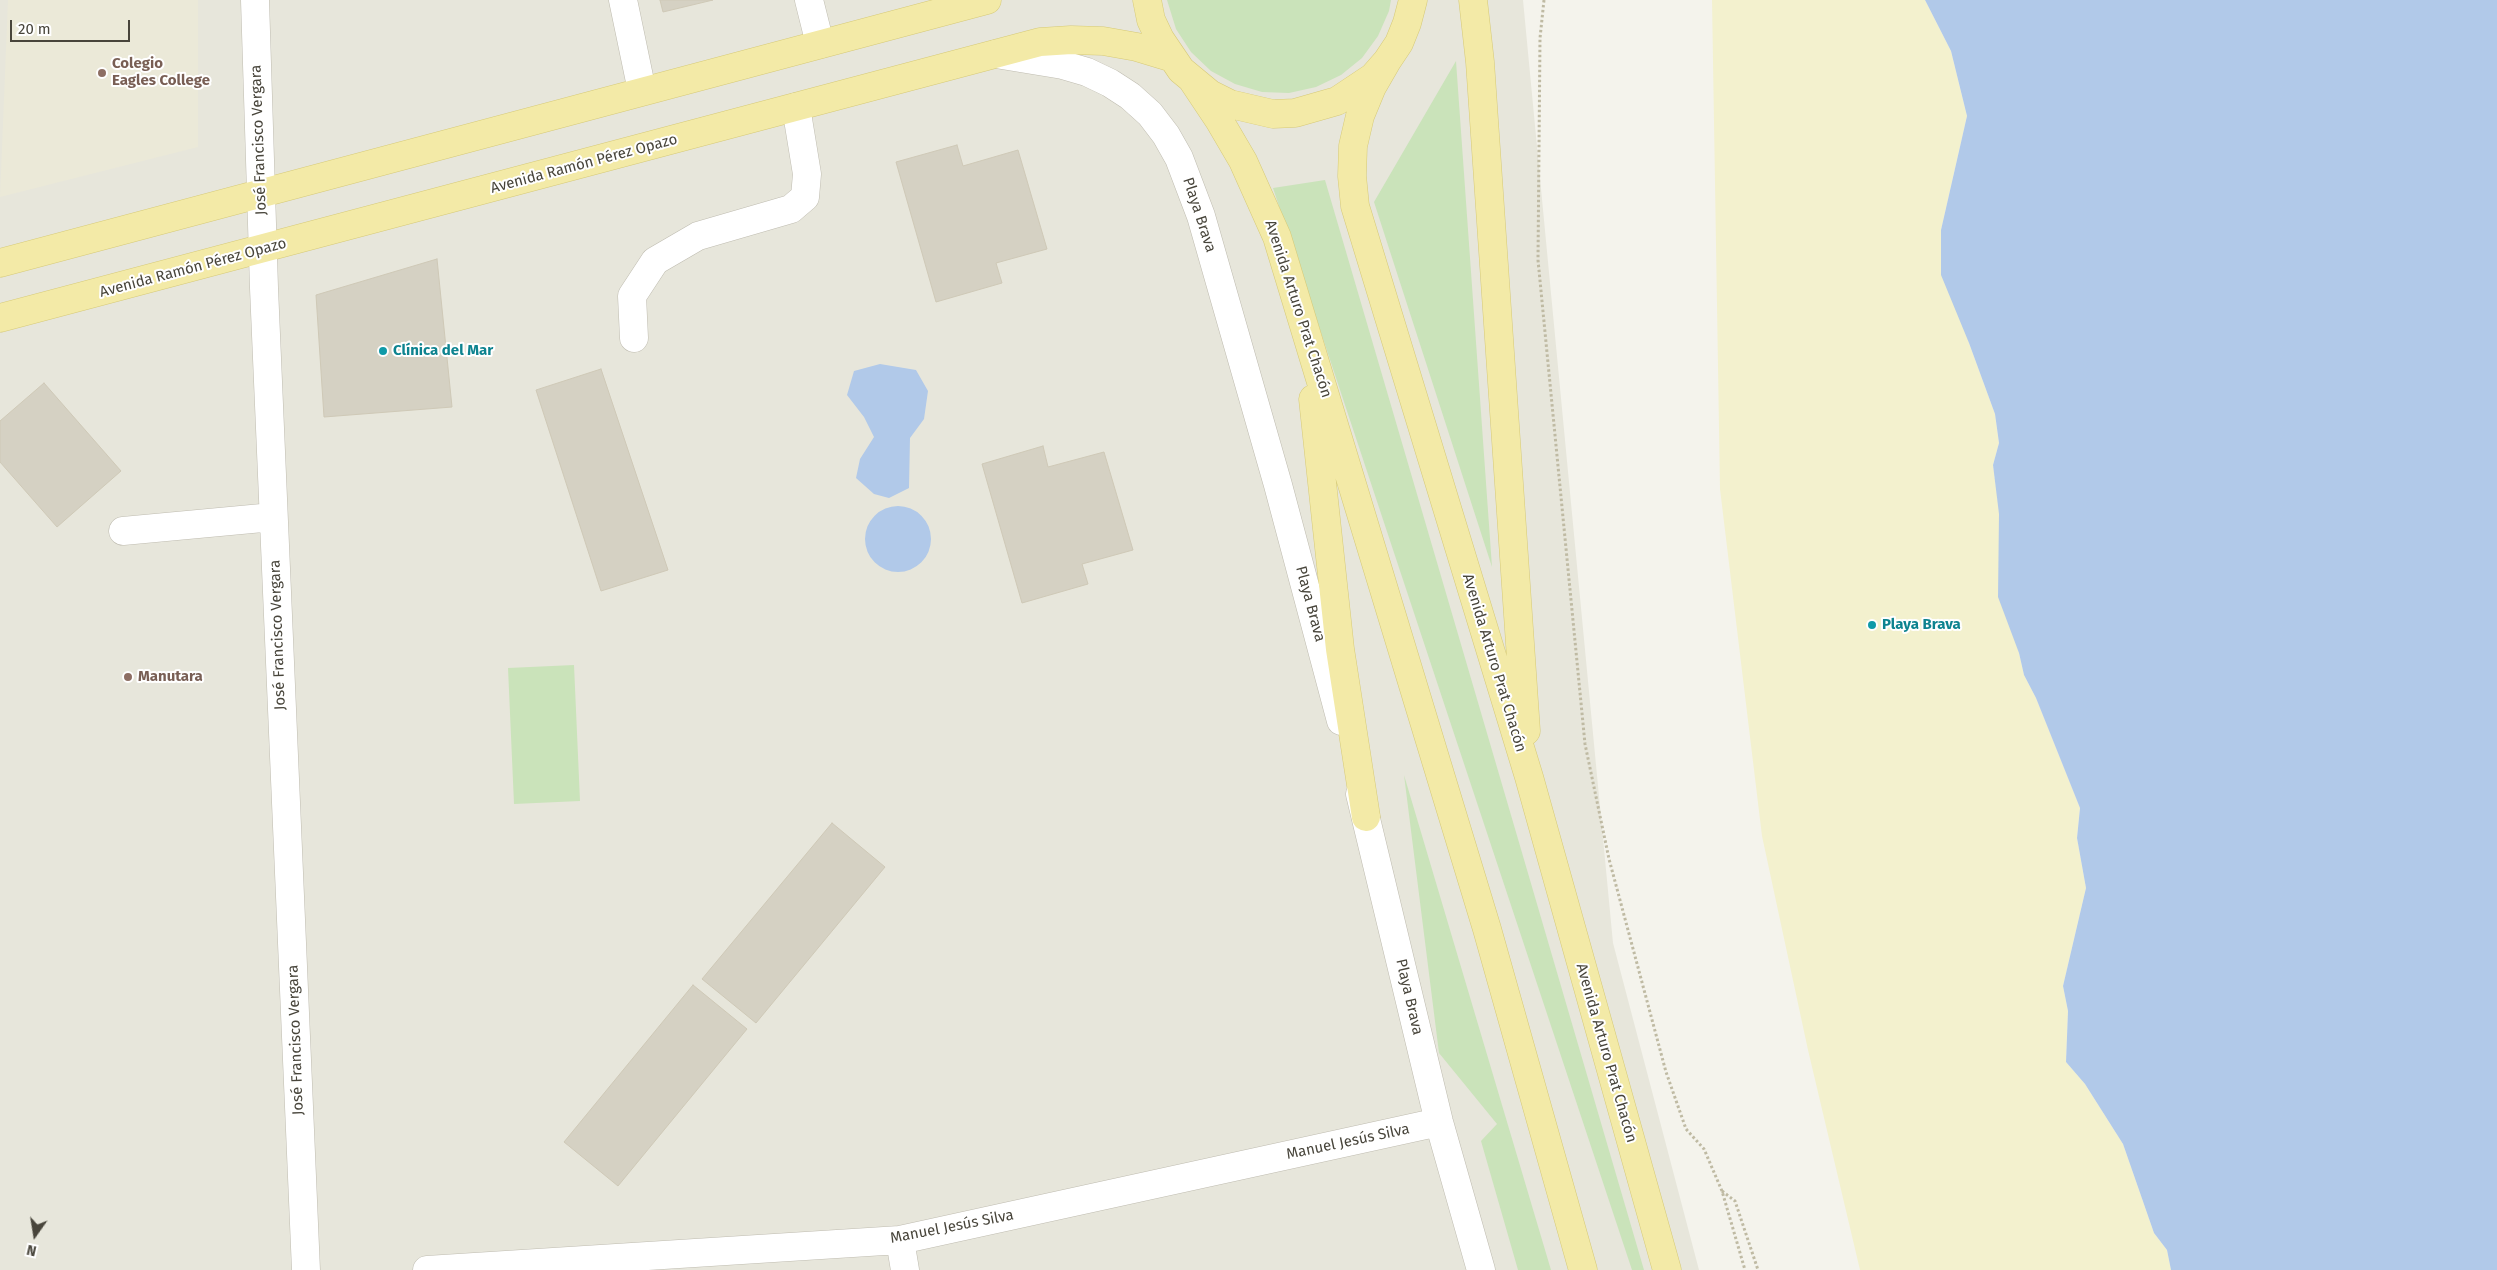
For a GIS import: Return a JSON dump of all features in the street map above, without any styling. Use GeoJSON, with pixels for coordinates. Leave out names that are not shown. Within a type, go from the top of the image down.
{"type":"FeatureCollection","features":[{"type":"Feature","properties":{"kind":"main road"},"geometry":{"type":"LineString","coordinates":[[0,263],[987,0]]}},
{"type":"Feature","properties":{"kind":"main road","name":"Avenida Arturo Prat Chacón"},"geometry":{"type":"LineString","coordinates":[[1147,0],[1151,20],[1170,57],[1193,81],[1210,94],[1230,104],[1273,114],[1295,113],[1337,101],[1373,77],[1387,61]]}},
{"type":"Feature","properties":{"kind":"main road","name":"Avenida Arturo Prat Chacón"},"geometry":{"type":"LineString","coordinates":[[1413,0],[1407,23],[1372,87],[1360,116],[1353,156],[1354,206],[1529,777],[1667,1270]]}},
{"type":"Feature","properties":{"kind":"main road"},"geometry":{"type":"LineString","coordinates":[[1473,0],[1480,62],[1529,777]]}},
{"type":"Feature","properties":{"kind":"main road","name":"Avenida Ramón Pérez Opazo"},"geometry":{"type":"LineString","coordinates":[[0,318],[1040,42],[1071,40],[1103,41],[1129,45],[1170,57]]}},
{"type":"Feature","properties":{"kind":"main road","name":"Avenida Arturo Prat Chacón"},"geometry":{"type":"LineString","coordinates":[[1193,81],[1224,128],[1261,198],[1277,237],[1487,929],[1583,1270]]}},
{"type":"Feature","properties":{"kind":"main road"},"geometry":{"type":"LineString","coordinates":[[1304,326],[1340,649],[1366,817]]}},
{"type":"Feature","properties":{"kind":"street","name":"José Francisco Vergara"},"geometry":{"type":"LineString","coordinates":[[255,0],[262,250],[306,1270]]}},
{"type":"Feature","properties":{"kind":"street"},"geometry":{"type":"LineString","coordinates":[[623,0],[642,91]]}},
{"type":"Feature","properties":{"kind":"street"},"geometry":{"type":"LineString","coordinates":[[809,0],[820,44]]}},
{"type":"Feature","properties":{"kind":"street","name":"Playa Brava"},"geometry":{"type":"LineString","coordinates":[[996,54],[1063,65],[1087,72],[1110,83],[1130,96],[1150,114],[1166,135],[1179,158],[1201,216],[1278,485],[1366,817],[1439,1122],[1480,1270]]}},
{"type":"Feature","properties":{"kind":"street"},"geometry":{"type":"LineString","coordinates":[[634,338],[632,296],[655,261],[698,236],[791,209],[805,197],[807,174],[796,107]]}},
{"type":"Feature","properties":{"kind":"street"},"geometry":{"type":"LineString","coordinates":[[123,531],[273,517]]}},
{"type":"Feature","properties":{"kind":"street","name":"Manuel Jesús Silva"},"geometry":{"type":"LineString","coordinates":[[427,1270],[616,1264],[900,1240],[1439,1122]]}},
{"type":"Feature","properties":{"kind":"street"},"geometry":{"type":"LineString","coordinates":[[900,1240],[904,1270]]}},
{"type":"Feature","properties":{"kind":"path"},"geometry":{"type":"LineString","coordinates":[[1544,0],[1540,38],[1538,260],[1585,744],[1609,859],[1666,1072],[1686,1129],[1704,1149],[1722,1191],[1745,1270]]}},
{"type":"Feature","properties":{"kind":"path"},"geometry":{"type":"LineString","coordinates":[[1722,1191],[1735,1201],[1758,1270]]}},
{"type":"Feature","properties":{"kind":"shaded area"},"geometry":{"type":"Polygon","coordinates":[[[0,0],[1523,0],[1613,943],[1699,1270],[0,1270],[0,0]]]}},
{"type":"Feature","properties":{"kind":"shaded area","name":"Colegio Eagles College"},"geometry":{"type":"Polygon","coordinates":[[[8,0],[198,0],[198,147],[0,197],[8,0]]]}},
{"type":"Feature","properties":{"kind":"green space"},"geometry":{"type":"Polygon","coordinates":[[[1167,0],[1391,0],[1389,11],[1378,36],[1362,58],[1341,75],[1316,87],[1289,93],[1262,92],[1235,84],[1211,71],[1191,52],[1176,29],[1167,0]]]}},
{"type":"Feature","properties":{"kind":"green space"},"geometry":{"type":"Polygon","coordinates":[[[1456,61],[1492,567],[1374,202],[1456,61]]]}},
{"type":"Feature","properties":{"kind":"green space"},"geometry":{"type":"Polygon","coordinates":[[[1325,180],[1644,1270],[1632,1270],[1273,188],[1325,180]]]}},
{"type":"Feature","properties":{"kind":"green space"},"geometry":{"type":"Polygon","coordinates":[[[574,665],[580,801],[514,804],[508,668],[574,665]]]}},
{"type":"Feature","properties":{"kind":"green space"},"geometry":{"type":"Polygon","coordinates":[[[1404,775],[1551,1270],[1518,1270],[1481,1141],[1497,1124],[1439,1053],[1404,775]]]}},
{"type":"Feature","properties":{"kind":"sand","name":"Playa Brava"},"geometry":{"type":"Polygon","coordinates":[[[1712,0],[1925,0],[1951,51],[1967,116],[1941,230],[1969,343],[1995,414],[1999,443],[1993,465],[2019,653],[2024,675],[2036,698],[2080,808],[2077,838],[2086,888],[2063,986],[2068,1011],[2066,1062],[2085,1084],[2123,1144],[2154,1233],[2167,1250],[2171,1270],[1860,1270],[1808,1050],[1762,836],[1720,489],[1712,0]]]}},
{"type":"Feature","properties":{"kind":"water"},"geometry":{"type":"Polygon","coordinates":[[[1925,0],[2497,0],[2497,1270],[2171,1270],[2167,1250],[2154,1233],[2123,1144],[2085,1084],[2066,1062],[2068,1011],[2063,986],[2086,888],[2077,838],[2080,808],[2036,698],[2024,675],[2019,653],[1998,597],[1999,514],[1993,465],[1999,443],[1995,414],[1941,275],[1941,230],[1967,116],[1951,51],[1925,0]]]}},
{"type":"Feature","properties":{"kind":"water"},"geometry":{"type":"Polygon","coordinates":[[[880,364],[916,370],[928,391],[924,419],[910,438],[909,488],[889,498],[874,494],[856,478],[860,459],[874,437],[864,417],[847,395],[854,371],[880,364]]]}},
{"type":"Feature","properties":{"kind":"water"},"geometry":{"type":"Polygon","coordinates":[[[898,506],[911,508],[926,521],[929,526],[931,539],[929,552],[916,567],[911,570],[898,572],[885,570],[870,557],[867,552],[865,539],[867,526],[880,511],[885,508],[898,506]]]}},
{"type":"Feature","properties":{"kind":"building"},"geometry":{"type":"Polygon","coordinates":[[[660,0],[713,0],[663,12],[660,0]]]}},
{"type":"Feature","properties":{"kind":"building"},"geometry":{"type":"Polygon","coordinates":[[[957,145],[963,166],[1018,150],[1047,249],[996,263],[1002,283],[936,302],[896,162],[957,145]]]}},
{"type":"Feature","properties":{"kind":"building","name":"Clínica del Mar"},"geometry":{"type":"Polygon","coordinates":[[[437,259],[452,407],[324,417],[316,295],[437,259]]]}},
{"type":"Feature","properties":{"kind":"building"},"geometry":{"type":"Polygon","coordinates":[[[601,369],[668,570],[601,591],[536,390],[601,369]]]}},
{"type":"Feature","properties":{"kind":"building"},"geometry":{"type":"Polygon","coordinates":[[[44,383],[121,471],[57,527],[0,462],[0,421],[44,383]]]}},
{"type":"Feature","properties":{"kind":"building"},"geometry":{"type":"Polygon","coordinates":[[[1043,446],[1048,467],[1104,452],[1133,550],[1082,564],[1088,584],[1022,603],[982,464],[1043,446]]]}},
{"type":"Feature","properties":{"kind":"building"},"geometry":{"type":"Polygon","coordinates":[[[832,823],[885,867],[756,1023],[702,979],[832,823]]]}},
{"type":"Feature","properties":{"kind":"building"},"geometry":{"type":"Polygon","coordinates":[[[693,985],[747,1029],[618,1186],[564,1142],[693,985]]]}},
{"type":"Feature","properties":{"kind":"place","name":"Colegio Eagles College"},"geometry":{"type":"Point","coordinates":[102,73]}},
{"type":"Feature","properties":{"kind":"place","name":"Clínica del Mar"},"geometry":{"type":"Point","coordinates":[383,351]}},
{"type":"Feature","properties":{"kind":"place","name":"Playa Brava"},"geometry":{"type":"Point","coordinates":[1872,625]}},
{"type":"Feature","properties":{"kind":"place","name":"Manutara"},"geometry":{"type":"Point","coordinates":[128,677]}}]}
